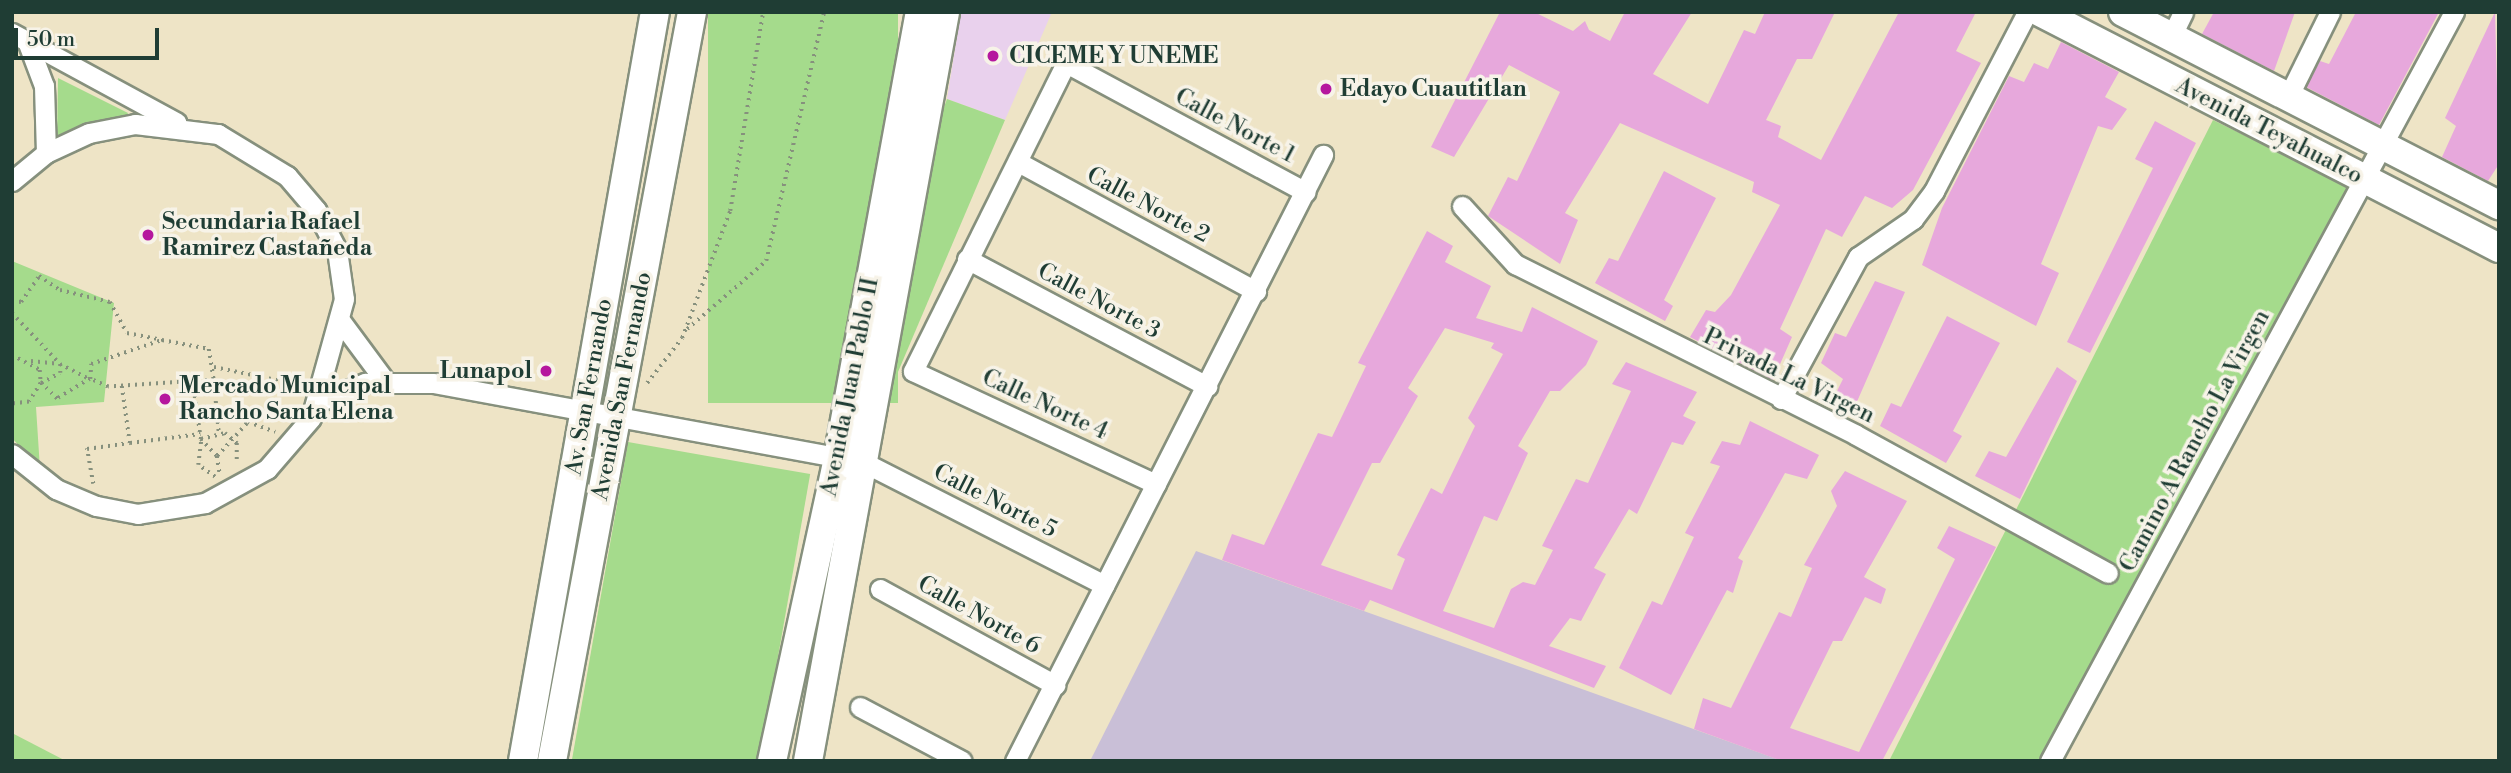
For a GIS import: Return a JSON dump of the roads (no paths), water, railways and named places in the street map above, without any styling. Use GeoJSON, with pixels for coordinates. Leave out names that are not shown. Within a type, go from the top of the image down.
{"type":"FeatureCollection","features":[{"type":"Feature","properties":{"kind":"street","name":"Av. San Fernando"},"geometry":{"type":"LineString","coordinates":[[523,761],[655,12]]}},
{"type":"Feature","properties":{"kind":"street","name":"Avenida San Fernando"},"geometry":{"type":"LineString","coordinates":[[552,761],[692,12]]}},
{"type":"Feature","properties":{"kind":"street","name":"Avenida Juan Pablo II"},"geometry":{"type":"LineString","coordinates":[[772,761],[851,460],[920,12]]}},
{"type":"Feature","properties":{"kind":"street"},"geometry":{"type":"LineString","coordinates":[[807,761],[851,460],[945,12]]}},
{"type":"Feature","properties":{"kind":"street"},"geometry":{"type":"LineString","coordinates":[[1781,399],[1858,257],[1913,219],[1934,191],[2027,12]]}},
{"type":"Feature","properties":{"kind":"street","name":"Avenida Teyahualco"},"geometry":{"type":"LineString","coordinates":[[2040,12],[2499,248]]}},
{"type":"Feature","properties":{"kind":"street","name":"Avenida Teyahualco"},"geometry":{"type":"LineString","coordinates":[[2123,12],[2499,205]]}},
{"type":"Feature","properties":{"kind":"street"},"geometry":{"type":"LineString","coordinates":[[2171,37],[2183,12]]}},
{"type":"Feature","properties":{"kind":"street"},"geometry":{"type":"LineString","coordinates":[[2288,97],[2330,12]]}},
{"type":"Feature","properties":{"kind":"street","name":"Camino A Rancho La Virgen"},"geometry":{"type":"LineString","coordinates":[[2050,761],[2364,180],[2385,146],[2454,12]]}},
{"type":"Feature","properties":{"kind":"street"},"geometry":{"type":"LineString","coordinates":[[12,454],[56,489],[96,506],[138,514],[205,503],[267,469],[312,394],[344,299],[337,250],[316,210],[287,176],[250,149],[183,125],[19,37]]}},
{"type":"Feature","properties":{"kind":"street"},"geometry":{"type":"LineString","coordinates":[[19,37],[44,86],[46,153]]}},
{"type":"Feature","properties":{"kind":"street","name":"Calle Norte 1"},"geometry":{"type":"LineString","coordinates":[[1018,162],[1066,63],[1306,192]]}},
{"type":"Feature","properties":{"kind":"street"},"geometry":{"type":"LineString","coordinates":[[12,181],[46,153],[89,133],[125,125],[183,125]]}},
{"type":"Feature","properties":{"kind":"street"},"geometry":{"type":"LineString","coordinates":[[1015,761],[1323,155]]}},
{"type":"Feature","properties":{"kind":"street"},"geometry":{"type":"LineString","coordinates":[[967,259],[1018,162]]}},
{"type":"Feature","properties":{"kind":"street","name":"Calle Norte 2"},"geometry":{"type":"LineString","coordinates":[[1018,162],[1256,291]]}},
{"type":"Feature","properties":{"kind":"street","name":"Privada La Virgen"},"geometry":{"type":"LineString","coordinates":[[1462,206],[1515,264],[1781,399],[2108,573]]}},
{"type":"Feature","properties":{"kind":"street","name":"Calle Norte 4"},"geometry":{"type":"LineString","coordinates":[[967,259],[913,371],[1156,484]]}},
{"type":"Feature","properties":{"kind":"street","name":"Calle Norte 3"},"geometry":{"type":"LineString","coordinates":[[967,259],[1207,386]]}},
{"type":"Feature","properties":{"kind":"street"},"geometry":{"type":"LineString","coordinates":[[339,319],[385,381]]}},
{"type":"Feature","properties":{"kind":"street","name":"Calle Norte 5"},"geometry":{"type":"LineString","coordinates":[[312,394],[385,381],[433,383],[851,460],[1104,585]]}},
{"type":"Feature","properties":{"kind":"street","name":"Calle Norte 6"},"geometry":{"type":"LineString","coordinates":[[880,589],[1055,685]]}},
{"type":"Feature","properties":{"kind":"street"},"geometry":{"type":"LineString","coordinates":[[860,707],[962,761]]}},
{"type":"Feature","properties":{"kind":"place","name":"CICEME Y UNEME"},"geometry":{"type":"Point","coordinates":[993,56]}},
{"type":"Feature","properties":{"kind":"place","name":"Edayo Cuautitlan"},"geometry":{"type":"Point","coordinates":[1326,89]}},
{"type":"Feature","properties":{"kind":"place","name":"Secundaria Rafael Ramirez Castañeda"},"geometry":{"type":"Point","coordinates":[148,235]}},
{"type":"Feature","properties":{"kind":"place","name":"Lunapol"},"geometry":{"type":"Point","coordinates":[546,371]}},
{"type":"Feature","properties":{"kind":"place","name":"Mercado Municipal Rancho Santa Elena"},"geometry":{"type":"Point","coordinates":[165,399]}}]}
